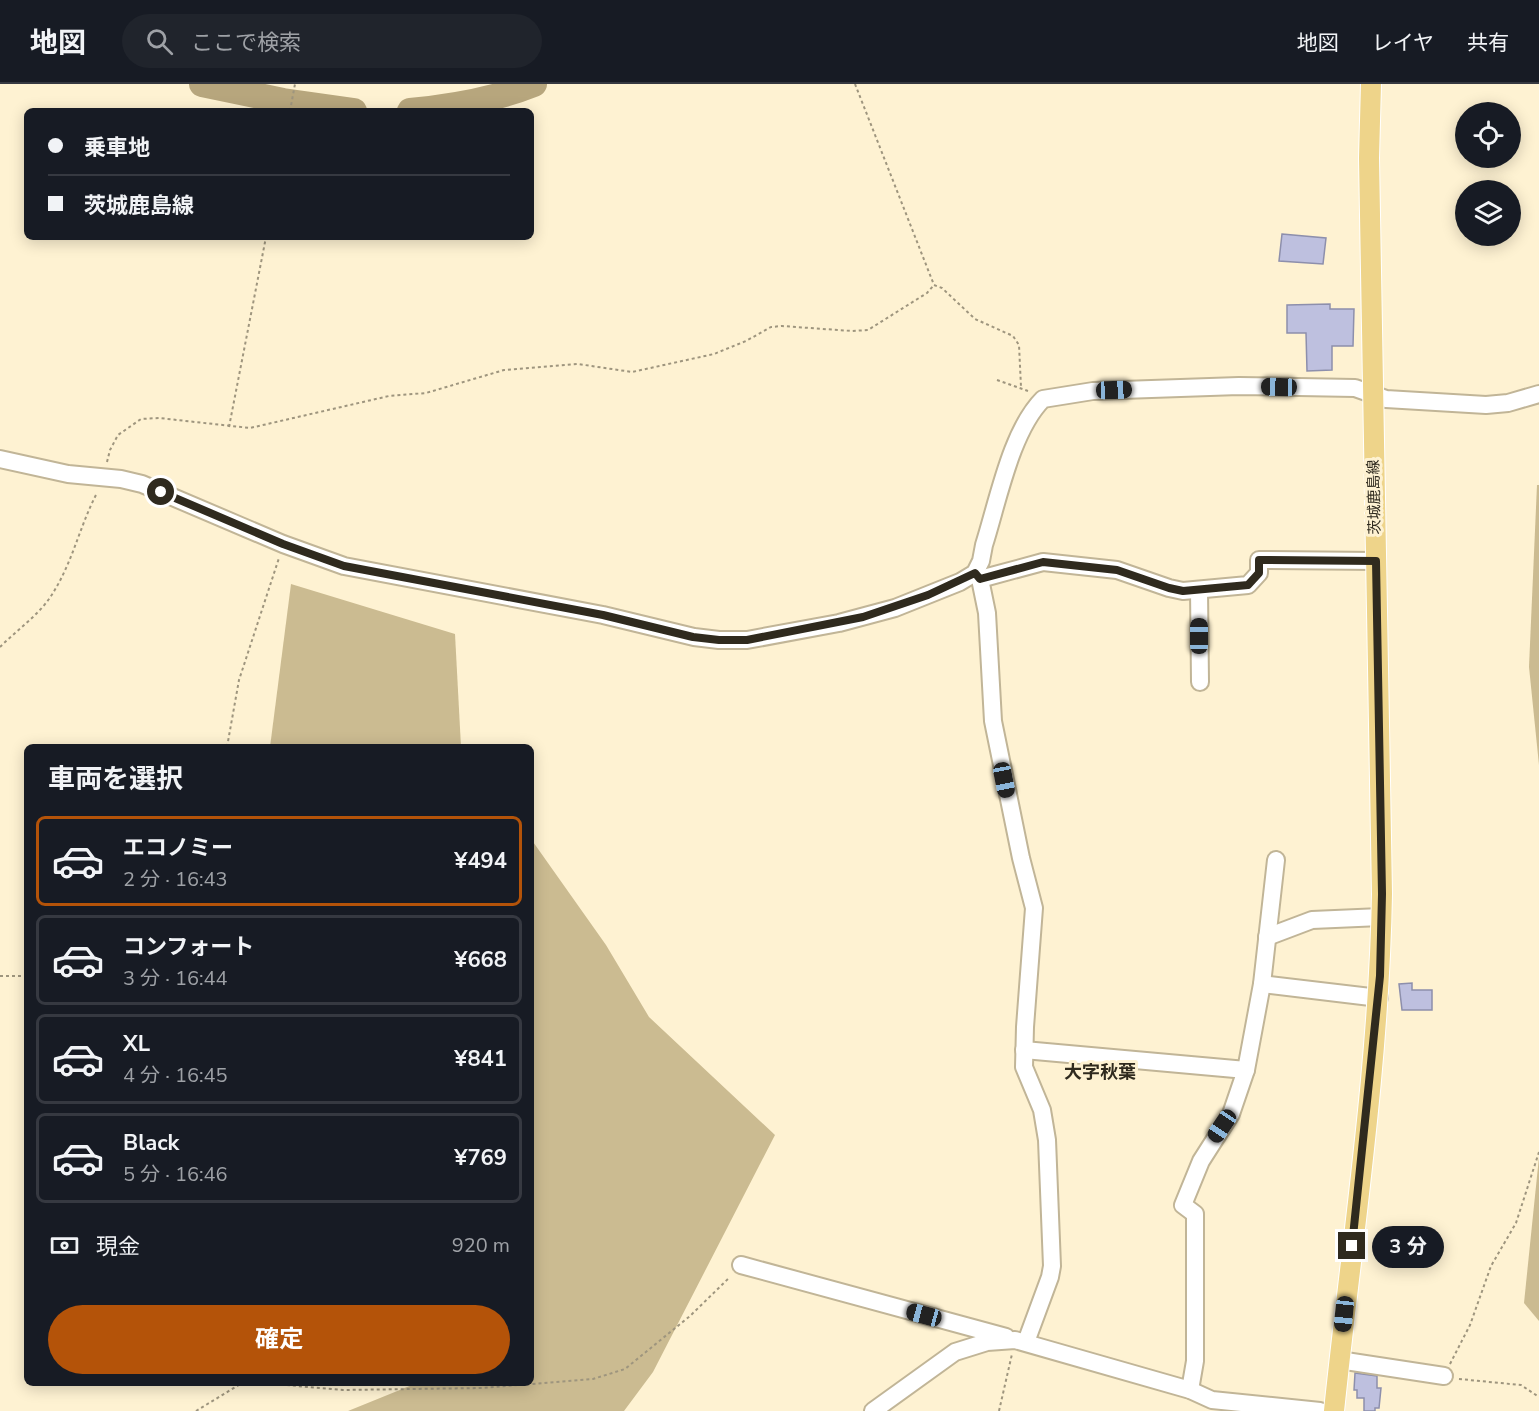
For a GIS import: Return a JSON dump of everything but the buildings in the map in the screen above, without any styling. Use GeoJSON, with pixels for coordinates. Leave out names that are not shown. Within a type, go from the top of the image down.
{"type":"FeatureCollection","features":[{"type":"Feature","properties":{"kind":"main road","name":"茨城鹿島線"},"geometry":{"type":"LineString","coordinates":[[1334,1411],[1379,998],[1381,917],[1369,158],[1371,84]]}},
{"type":"Feature","properties":{"kind":"street"},"geometry":{"type":"LineString","coordinates":[[1020,1341],[1050,1277],[1052,1266],[1047,1140],[1042,1110],[1024,1067],[1034,908],[1018,848],[993,721],[991,641],[987,613],[977,576],[984,545],[1015,445],[1029,417],[1043,399],[1094,391],[1239,386],[1355,388],[1386,399],[1486,405],[1508,403],[1539,394]]}},
{"type":"Feature","properties":{"kind":"street"},"geometry":{"type":"LineString","coordinates":[[0,459],[68,474],[121,479],[151,488],[283,544],[368,572],[603,615],[693,637],[719,640],[747,640],[863,617],[977,576],[1043,562],[1117,570],[1169,588],[1199,590],[1248,585],[1259,573],[1259,560],[1376,561]]}},
{"type":"Feature","properties":{"kind":"street"},"geometry":{"type":"LineString","coordinates":[[1199,590],[1200,682]]}},
{"type":"Feature","properties":{"kind":"street"},"geometry":{"type":"LineString","coordinates":[[1190,1390],[1195,1361],[1195,1214],[1183,1205],[1201,1161],[1230,1114],[1246,1070],[1262,984],[1276,860]]}},
{"type":"Feature","properties":{"kind":"street"},"geometry":{"type":"LineString","coordinates":[[1267,937],[1312,920],[1381,917]]}},
{"type":"Feature","properties":{"kind":"street"},"geometry":{"type":"LineString","coordinates":[[1262,984],[1379,998]]}},
{"type":"Feature","properties":{"kind":"street"},"geometry":{"type":"LineString","coordinates":[[1024,1050],[1246,1070]]}},
{"type":"Feature","properties":{"kind":"street"},"geometry":{"type":"LineString","coordinates":[[741,1265],[1020,1341],[1190,1390],[1212,1400],[1320,1411]]}},
{"type":"Feature","properties":{"kind":"street"},"geometry":{"type":"LineString","coordinates":[[873,1411],[955,1352],[987,1342],[1020,1341]]}},
{"type":"Feature","properties":{"kind":"street"},"geometry":{"type":"LineString","coordinates":[[1339,1360],[1444,1376]]}},
{"type":"Feature","properties":{"kind":"path"},"geometry":{"type":"LineString","coordinates":[[291,108],[295,84]]}},
{"type":"Feature","properties":{"kind":"path"},"geometry":{"type":"LineString","coordinates":[[855,84],[934,285],[942,288],[975,320],[1013,336],[1019,345],[1021,387]]}},
{"type":"Feature","properties":{"kind":"path"},"geometry":{"type":"LineString","coordinates":[[229,427],[265,240]]}},
{"type":"Feature","properties":{"kind":"path"},"geometry":{"type":"LineString","coordinates":[[0,647],[39,612],[49,599],[70,560],[103,477],[110,450],[118,435],[141,419],[159,418],[250,428],[389,396],[426,393],[504,370],[578,364],[632,372],[714,354],[746,341],[771,327],[852,332],[868,330],[917,299],[934,285]]}},
{"type":"Feature","properties":{"kind":"path"},"geometry":{"type":"LineString","coordinates":[[997,380],[1021,387],[1043,399]]}},
{"type":"Feature","properties":{"kind":"path"},"geometry":{"type":"LineString","coordinates":[[228,744],[239,680],[283,544]]}},
{"type":"Feature","properties":{"kind":"path"},"geometry":{"type":"LineString","coordinates":[[0,976],[24,976]]}},
{"type":"Feature","properties":{"kind":"path"},"geometry":{"type":"LineString","coordinates":[[1539,1152],[1516,1223],[1491,1266],[1470,1325],[1444,1376],[1510,1383],[1529,1389],[1539,1397]]}},
{"type":"Feature","properties":{"kind":"path"},"geometry":{"type":"LineString","coordinates":[[534,1384],[592,1379],[625,1369],[690,1316],[741,1265]]}},
{"type":"Feature","properties":{"kind":"path"},"geometry":{"type":"LineString","coordinates":[[999,1411],[1020,1341]]}},
{"type":"Feature","properties":{"kind":"path"},"geometry":{"type":"LineString","coordinates":[[196,1411],[237,1386]]}},
{"type":"Feature","properties":{"kind":"path"},"geometry":{"type":"LineString","coordinates":[[297,1386],[343,1390],[506,1386]]}},
{"type":"Feature","properties":{"kind":"shaded area"},"geometry":{"type":"Polygon","coordinates":[[[1537,485],[1539,485],[1539,765],[1529,667],[1537,485]]]}},
{"type":"Feature","properties":{"kind":"shaded area"},"geometry":{"type":"Polygon","coordinates":[[[291,584],[455,634],[461,744],[270,744],[291,584]]]}},
{"type":"Feature","properties":{"kind":"shaded area"},"geometry":{"type":"Polygon","coordinates":[[[534,843],[606,945],[649,1017],[775,1135],[653,1372],[624,1411],[348,1411],[410,1386],[534,1386],[534,843]]]}},
{"type":"Feature","properties":{"kind":"shaded area"},"geometry":{"type":"Polygon","coordinates":[[[1539,1157],[1539,1321],[1524,1303],[1539,1157]]]}},
{"type":"Feature","properties":{"kind":"waterway"},"geometry":{"type":"LineString","coordinates":[[202,84],[283,101],[333,108]]}},
{"type":"Feature","properties":{"kind":"waterway"},"geometry":{"type":"LineString","coordinates":[[434,108],[473,102],[534,84]]}},
{"type":"Feature","properties":{"kind":"district","name":"大字秋葉"},"geometry":{"type":"Point","coordinates":[1100,1072]}},
{"type":"Feature","properties":{"kind":"route"},"geometry":{"type":"LineString","coordinates":[[161,492],[283,544],[344,566],[634,621],[693,637],[719,640],[747,640],[839,623],[895,608],[960,582],[975,573],[980,579],[1043,562],[1117,570],[1183,591],[1248,585],[1257,578],[1259,560],[1376,561],[1382,894],[1380,976],[1352,1246]]}}]}
